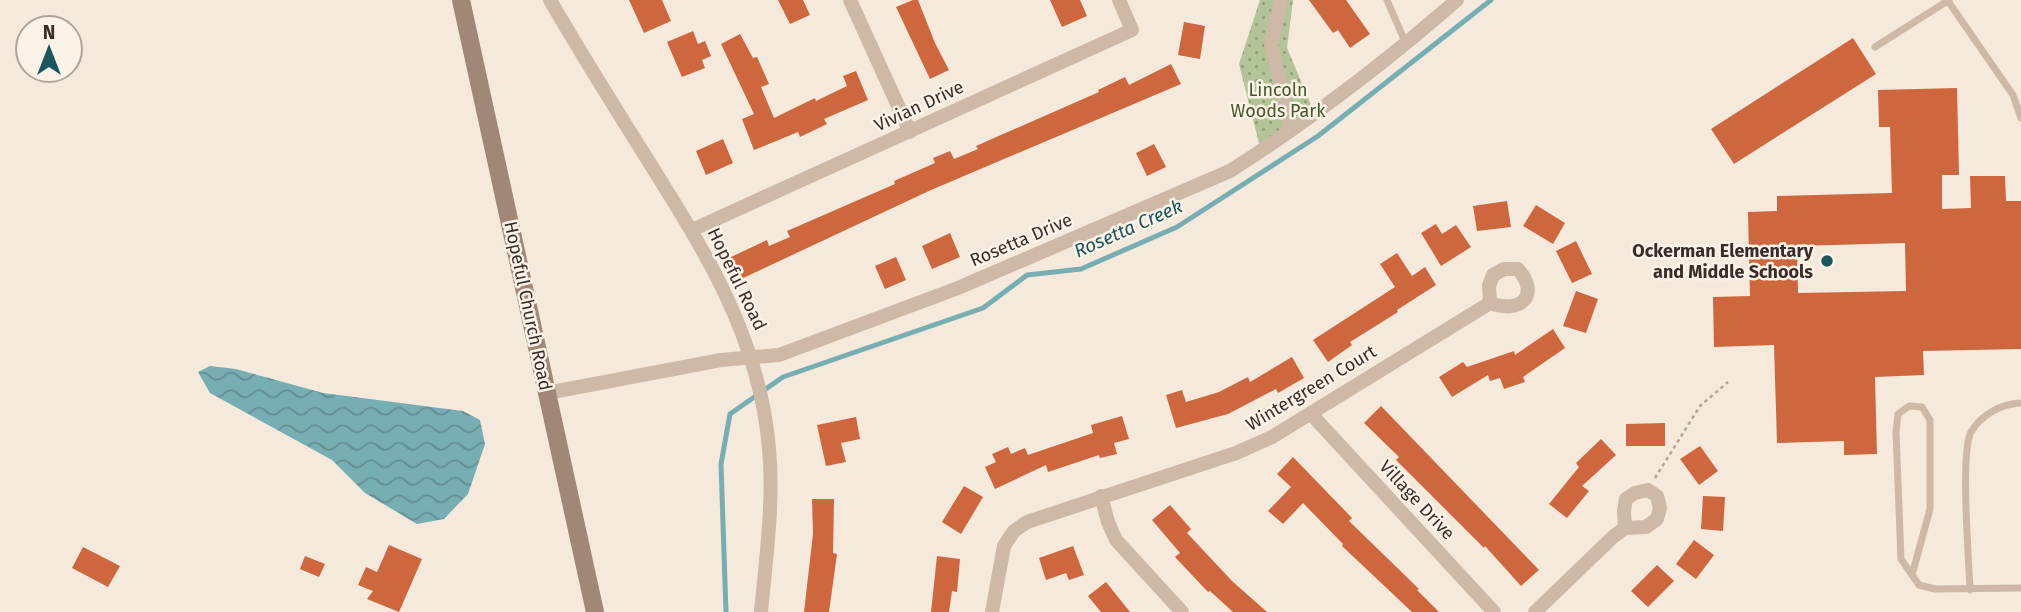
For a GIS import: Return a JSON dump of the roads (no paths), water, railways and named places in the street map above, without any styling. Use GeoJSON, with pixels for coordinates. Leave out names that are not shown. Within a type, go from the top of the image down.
{"type":"FeatureCollection","features":[{"type":"Feature","properties":{"kind":"main road","name":"Hopeful Church Road"},"geometry":{"type":"LineString","coordinates":[[461,0],[595,612]]}},
{"type":"Feature","properties":{"kind":"street","name":"Hopeful Road"},"geometry":{"type":"LineString","coordinates":[[550,0],[692,230],[735,312],[752,359],[769,445],[771,480],[761,612]]}},
{"type":"Feature","properties":{"kind":"street"},"geometry":{"type":"LineString","coordinates":[[850,0],[910,132]]}},
{"type":"Feature","properties":{"kind":"street","name":"Vivian Drive"},"geometry":{"type":"LineString","coordinates":[[692,230],[1132,30],[1119,0]]}},
{"type":"Feature","properties":{"kind":"street"},"geometry":{"type":"LineString","coordinates":[[1281,0],[1271,44],[1291,129]]}},
{"type":"Feature","properties":{"kind":"street","name":"Rosetta Drive"},"geometry":{"type":"LineString","coordinates":[[547,393],[721,360],[779,355],[958,288],[1230,171],[1406,44],[1457,0]]}},
{"type":"Feature","properties":{"kind":"street","name":"Wintergreen Court"},"geometry":{"type":"LineString","coordinates":[[992,612],[1004,546],[1014,531],[1027,522],[1236,453],[1272,437],[1490,303]]}},
{"type":"Feature","properties":{"kind":"street","name":"Village Drive"},"geometry":{"type":"LineString","coordinates":[[1311,414],[1494,612]]}},
{"type":"Feature","properties":{"kind":"street"},"geometry":{"type":"LineString","coordinates":[[1535,612],[1625,528],[1646,527],[1657,519],[1660,508],[1657,496],[1647,490],[1626,499],[1623,511],[1625,528]]}},
{"type":"Feature","properties":{"kind":"street"},"geometry":{"type":"LineString","coordinates":[[1101,496],[1116,540],[1182,612]]}},
{"type":"Feature","properties":{"kind":"lane"},"geometry":{"type":"LineString","coordinates":[[1387,0],[1406,44]]}},
{"type":"Feature","properties":{"kind":"lane"},"geometry":{"type":"LineString","coordinates":[[1874,47],[1949,0],[2013,95],[2021,118]]}},
{"type":"Feature","properties":{"kind":"lane"},"geometry":{"type":"LineString","coordinates":[[1970,590],[1966,459],[1970,433],[1987,413],[2012,403],[2021,403]]}},
{"type":"Feature","properties":{"kind":"lane"},"geometry":{"type":"LineString","coordinates":[[1912,575],[1930,509],[1930,421],[1923,407],[1909,406],[1899,414],[1896,432],[1901,559],[1912,575],[1919,585],[1935,589],[2021,588]]}},
{"type":"Feature","properties":{"kind":"water"},"geometry":{"type":"Polygon","coordinates":[[[210,366],[236,369],[323,393],[463,411],[480,420],[485,444],[468,494],[444,519],[417,524],[365,493],[332,460],[210,393],[198,372],[210,366]]]}},
{"type":"Feature","properties":{"kind":"waterway","name":"Rosetta Creek"},"geometry":{"type":"LineString","coordinates":[[726,612],[721,464],[730,414],[783,377],[983,308],[1027,275],[1081,269],[1177,227],[1318,136],[1491,0]]}},
{"type":"Feature","properties":{"kind":"place","name":"Ockerman Elementary and Middle Schools"},"geometry":{"type":"Point","coordinates":[1827,261]}},
{"type":"Feature","properties":{"kind":"park label","name":"Lincoln Woods Park"},"geometry":{"type":"Point","coordinates":[1278,100]}}]}
